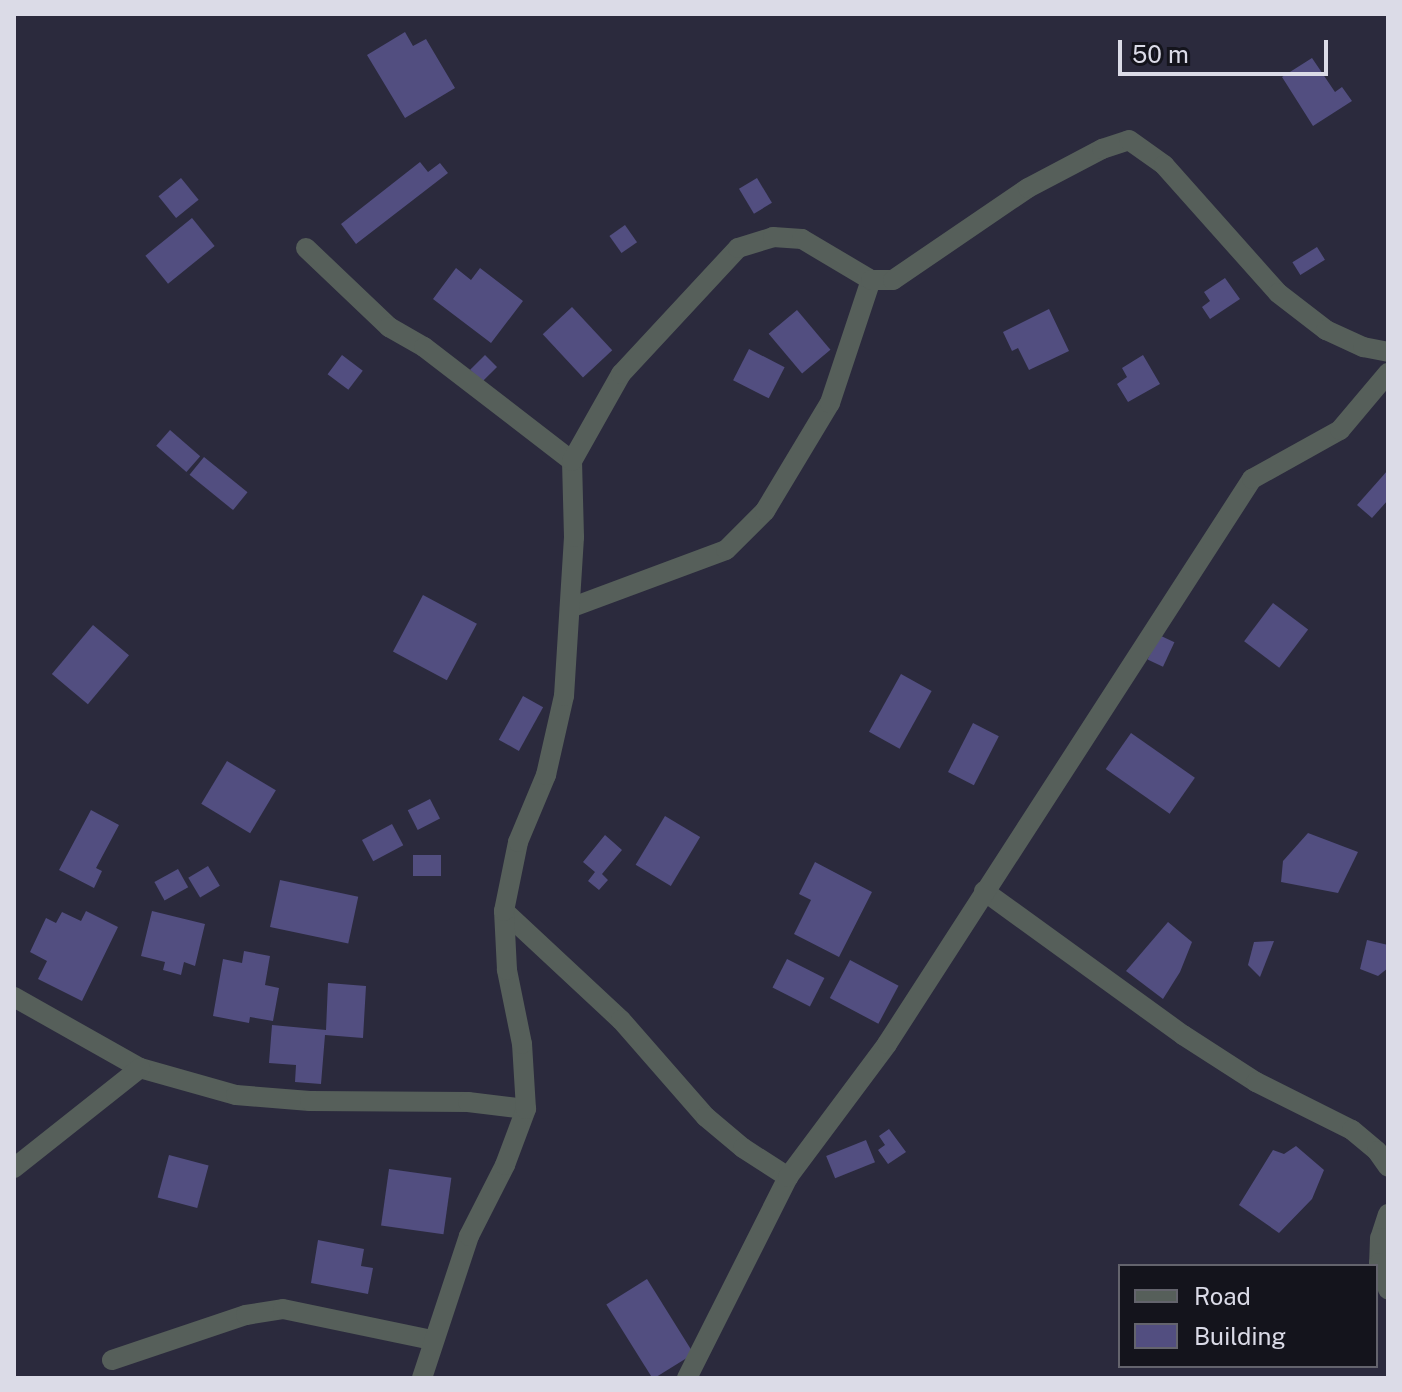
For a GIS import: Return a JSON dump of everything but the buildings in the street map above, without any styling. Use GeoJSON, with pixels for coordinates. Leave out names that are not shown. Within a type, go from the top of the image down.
{"type":"FeatureCollection","features":[{"type":"Feature","properties":{"kind":"street"},"geometry":{"type":"LineString","coordinates":[[422,1378],[432,1340],[469,1236],[505,1165],[526,1109],[522,1044],[507,970],[504,911],[518,842],[546,775],[564,696],[570,608],[572,461],[621,374],[738,248],[773,237],[802,239],[871,280],[893,280],[1028,188],[1102,149],[1129,140],[1164,165],[1278,293],[1326,330],[1363,347],[1388,352]]}},
{"type":"Feature","properties":{"kind":"street"},"geometry":{"type":"LineString","coordinates":[[306,248],[389,327],[424,347],[572,461]]}},
{"type":"Feature","properties":{"kind":"street"},"geometry":{"type":"LineString","coordinates":[[570,608],[726,550],[765,511],[830,403],[871,280]]}},
{"type":"Feature","properties":{"kind":"street"},"geometry":{"type":"LineString","coordinates":[[687,1378],[788,1177],[887,1044],[1252,479],[1340,430],[1388,373]]}},
{"type":"Feature","properties":{"kind":"street"},"geometry":{"type":"LineString","coordinates":[[984,891],[1183,1035],[1256,1082],[1352,1130],[1377,1151],[1388,1167]]}},
{"type":"Feature","properties":{"kind":"street"},"geometry":{"type":"LineString","coordinates":[[504,911],[592,990],[706,1117],[743,1148],[788,1177]]}},
{"type":"Feature","properties":{"kind":"street"},"geometry":{"type":"LineString","coordinates":[[14,997],[140,1068],[236,1095],[310,1101],[468,1102],[526,1109]]}},
{"type":"Feature","properties":{"kind":"street"},"geometry":{"type":"LineString","coordinates":[[14,1168],[140,1068]]}},
{"type":"Feature","properties":{"kind":"street"},"geometry":{"type":"LineString","coordinates":[[1388,1214],[1380,1238],[1379,1263],[1388,1289]]}},
{"type":"Feature","properties":{"kind":"street"},"geometry":{"type":"LineString","coordinates":[[112,1360],[246,1315],[283,1309],[432,1340]]}}]}
